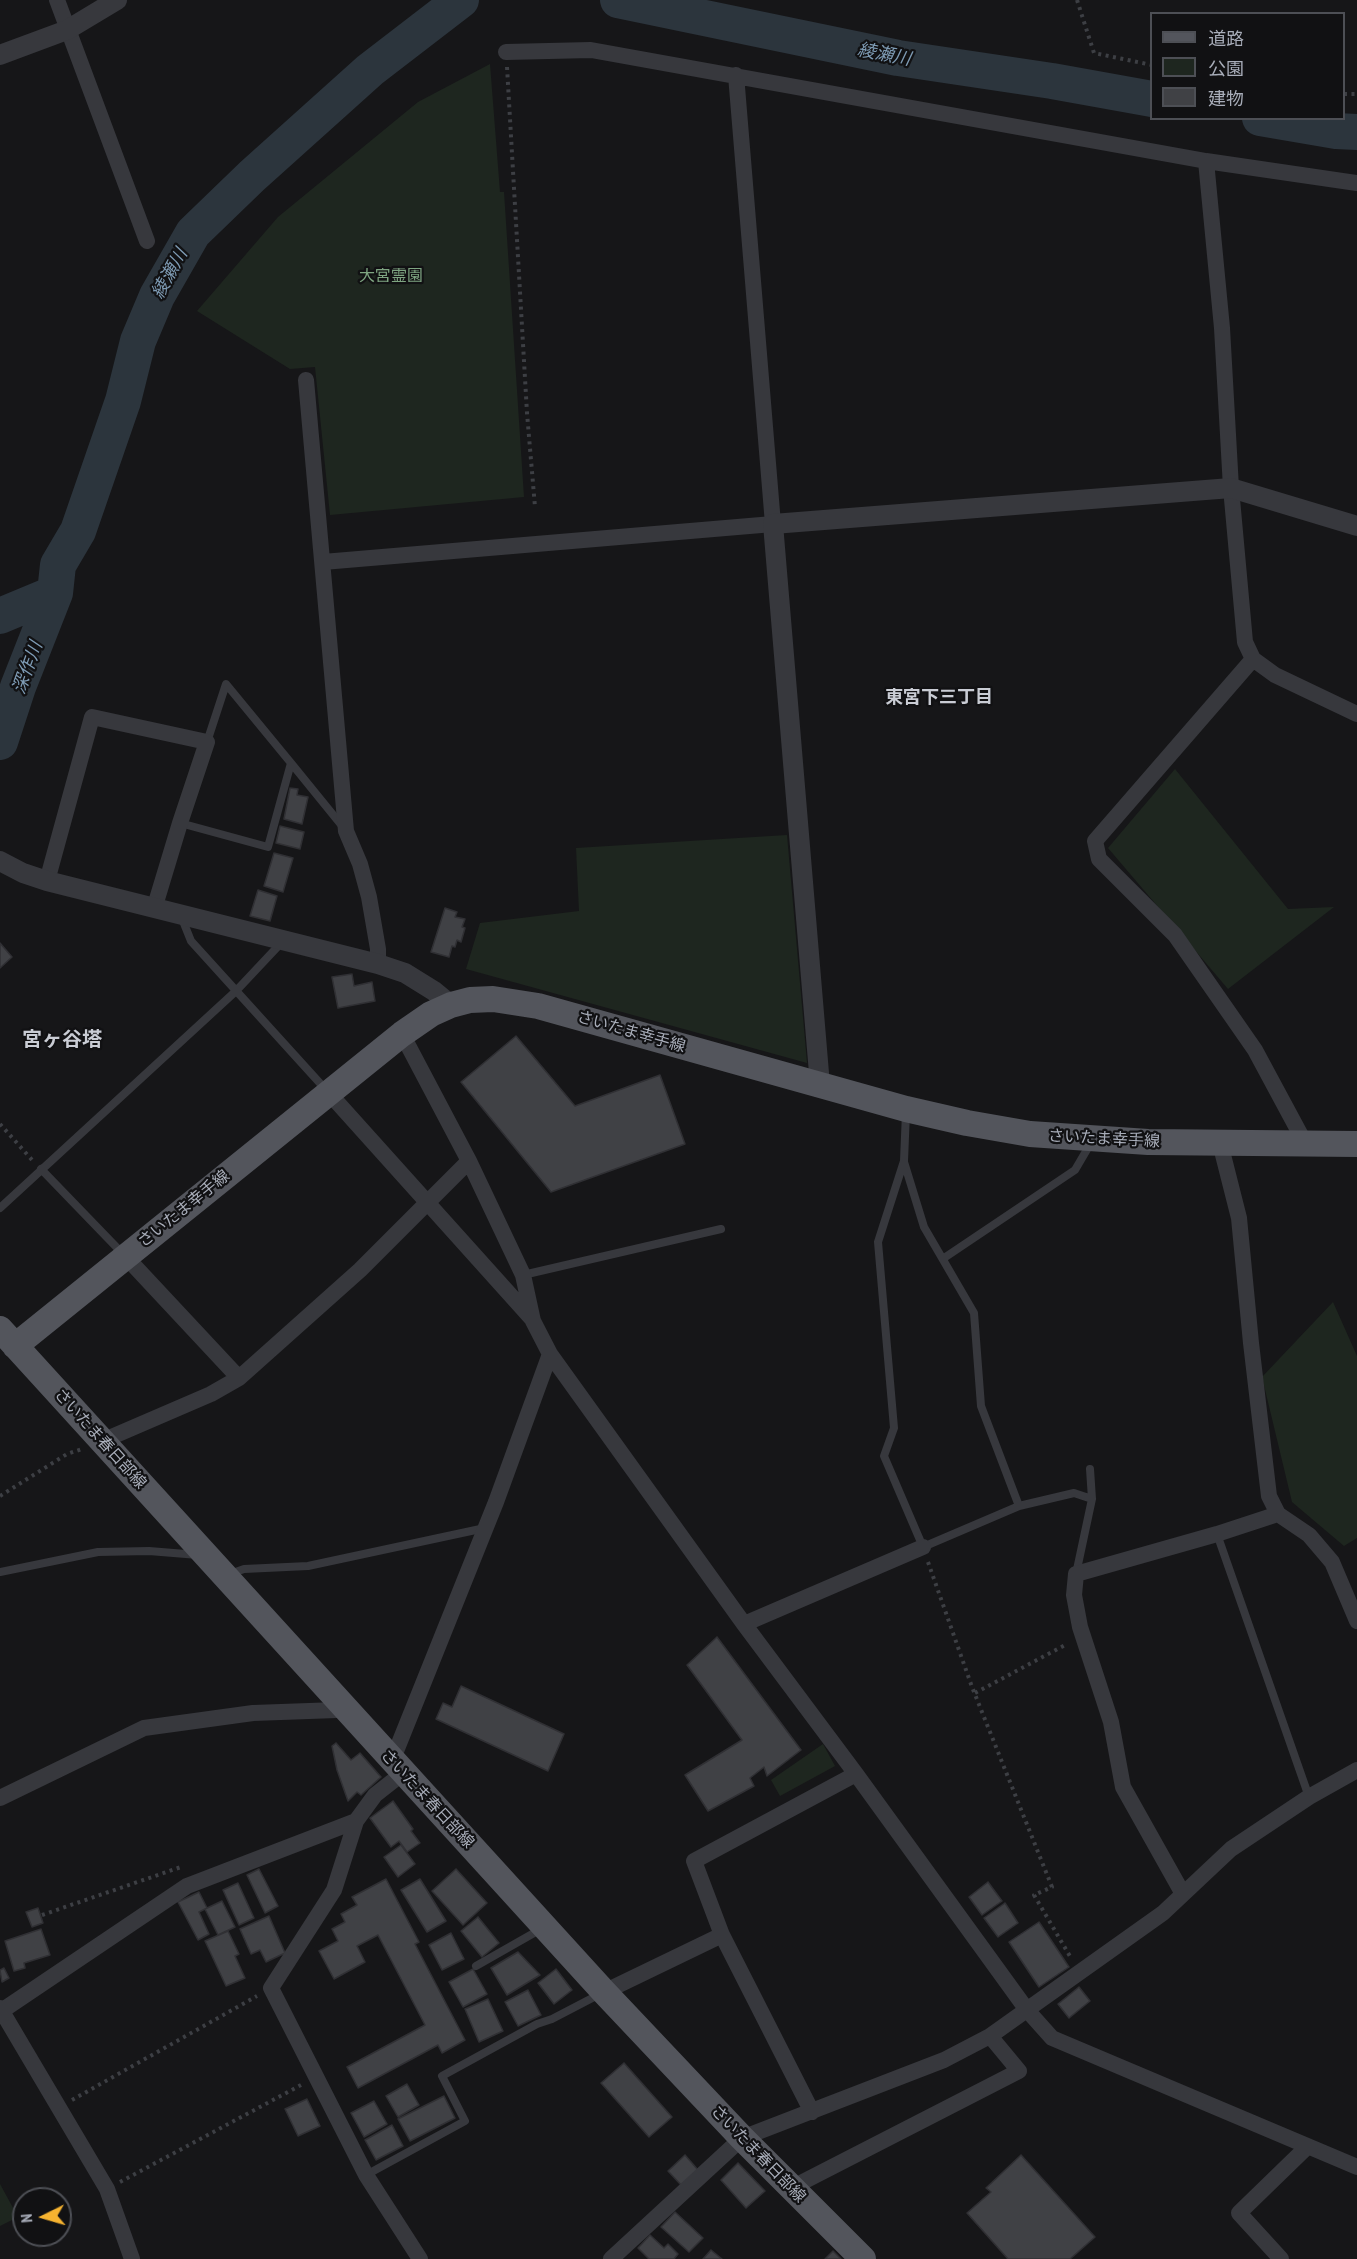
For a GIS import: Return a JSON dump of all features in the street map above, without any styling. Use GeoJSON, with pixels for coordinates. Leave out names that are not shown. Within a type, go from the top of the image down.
{"type":"FeatureCollection","features":[{"type":"Feature","properties":{"kind":"main road","name":"さいたま幸手線"},"geometry":{"type":"LineString","coordinates":[[8,1338],[126,1257],[402,1034],[432,1014],[451,1005],[470,1000],[493,999],[537,1006],[906,1109],[1030,1134],[1093,1139],[1220,1143],[1357,1144]]}},
{"type":"Feature","properties":{"kind":"main road","name":"さいたま春日部線"},"geometry":{"type":"LineString","coordinates":[[8,1338],[604,1992],[742,2138],[863,2259]]}},
{"type":"Feature","properties":{"kind":"street"},"geometry":{"type":"LineString","coordinates":[[57,0],[147,241]]}},
{"type":"Feature","properties":{"kind":"street"},"geometry":{"type":"LineString","coordinates":[[0,55],[67,30],[117,0]]}},
{"type":"Feature","properties":{"kind":"street"},"geometry":{"type":"LineString","coordinates":[[506,52],[591,50],[1206,161],[1357,183]]}},
{"type":"Feature","properties":{"kind":"street"},"geometry":{"type":"LineString","coordinates":[[736,75],[820,1085]]}},
{"type":"Feature","properties":{"kind":"street"},"geometry":{"type":"LineString","coordinates":[[1206,161],[1222,328],[1231,488],[1245,642],[1253,659],[1275,675],[1357,714]]}},
{"type":"Feature","properties":{"kind":"street"},"geometry":{"type":"LineString","coordinates":[[306,380],[346,831],[360,864],[369,897],[378,949],[378,964]]}},
{"type":"Feature","properties":{"kind":"street"},"geometry":{"type":"LineString","coordinates":[[323,562],[1231,488],[1357,526]]}},
{"type":"Feature","properties":{"kind":"street"},"geometry":{"type":"LineString","coordinates":[[1253,659],[1095,841],[1099,859],[1175,935],[1255,1050],[1305,1143]]}},
{"type":"Feature","properties":{"kind":"street"},"geometry":{"type":"LineString","coordinates":[[47,881],[92,717],[207,742],[154,909]]}},
{"type":"Feature","properties":{"kind":"street"},"geometry":{"type":"LineString","coordinates":[[0,861],[23,873],[47,881],[405,972],[451,1005]]}},
{"type":"Feature","properties":{"kind":"street"},"geometry":{"type":"LineString","coordinates":[[402,1034],[468,1161],[523,1275],[533,1321]]}},
{"type":"Feature","properties":{"kind":"street"},"geometry":{"type":"LineString","coordinates":[[328,1092],[533,1321],[550,1354],[744,1624],[1027,2010],[1052,2038],[1357,2167]]}},
{"type":"Feature","properties":{"kind":"street"},"geometry":{"type":"LineString","coordinates":[[1220,1143],[1239,1218],[1269,1496],[1278,1514],[1309,1535],[1332,1562],[1357,1621]]}},
{"type":"Feature","properties":{"kind":"street"},"geometry":{"type":"LineString","coordinates":[[102,1441],[211,1394],[239,1378],[360,1270],[468,1161]]}},
{"type":"Feature","properties":{"kind":"street"},"geometry":{"type":"LineString","coordinates":[[126,1257],[239,1378]]}},
{"type":"Feature","properties":{"kind":"street"},"geometry":{"type":"LineString","coordinates":[[420,2259],[366,2175],[271,1988],[334,1890],[356,1821],[398,1767],[550,1354]]}},
{"type":"Feature","properties":{"kind":"street"},"geometry":{"type":"LineString","coordinates":[[1183,1894],[1123,1787],[1111,1722],[1083,1636],[1074,1595],[1076,1574],[1217,1534],[1278,1514]]}},
{"type":"Feature","properties":{"kind":"street"},"geometry":{"type":"LineString","coordinates":[[744,1624],[923,1547]]}},
{"type":"Feature","properties":{"kind":"street"},"geometry":{"type":"LineString","coordinates":[[0,1798],[144,1728],[253,1713],[338,1710],[342,1705]]}},
{"type":"Feature","properties":{"kind":"street"},"geometry":{"type":"LineString","coordinates":[[611,2259],[742,2138],[944,2060],[990,2036],[1163,1913],[1231,1849],[1309,1797],[1357,1770]]}},
{"type":"Feature","properties":{"kind":"street"},"geometry":{"type":"LineString","coordinates":[[812,2112],[722,1935],[694,1861],[856,1774]]}},
{"type":"Feature","properties":{"kind":"street"},"geometry":{"type":"LineString","coordinates":[[132,2259],[107,2189],[1,2011],[187,1886],[356,1821]]}},
{"type":"Feature","properties":{"kind":"street"},"geometry":{"type":"LineString","coordinates":[[604,1992],[722,1935]]}},
{"type":"Feature","properties":{"kind":"street"},"geometry":{"type":"LineString","coordinates":[[791,2188],[1018,2071],[990,2036]]}},
{"type":"Feature","properties":{"kind":"street"},"geometry":{"type":"LineString","coordinates":[[1281,2259],[1239,2213],[1308,2146]]}},
{"type":"Feature","properties":{"kind":"lane"},"geometry":{"type":"LineString","coordinates":[[207,742],[226,684],[346,831]]}},
{"type":"Feature","properties":{"kind":"lane"},"geometry":{"type":"LineString","coordinates":[[180,823],[268,848],[291,764]]}},
{"type":"Feature","properties":{"kind":"lane"},"geometry":{"type":"LineString","coordinates":[[181,915],[191,941],[328,1092]]}},
{"type":"Feature","properties":{"kind":"lane"},"geometry":{"type":"LineString","coordinates":[[0,1208],[236,991],[283,941]]}},
{"type":"Feature","properties":{"kind":"lane"},"geometry":{"type":"LineString","coordinates":[[906,1109],[904,1161],[878,1242],[894,1428],[884,1456],[923,1547],[1019,1506],[1074,1493],[1092,1499]]}},
{"type":"Feature","properties":{"kind":"lane"},"geometry":{"type":"LineString","coordinates":[[944,1258],[1075,1170],[1093,1139]]}},
{"type":"Feature","properties":{"kind":"lane"},"geometry":{"type":"LineString","coordinates":[[904,1161],[924,1227],[974,1312],[981,1406],[1019,1506]]}},
{"type":"Feature","properties":{"kind":"lane"},"geometry":{"type":"LineString","coordinates":[[41,1169],[126,1257]]}},
{"type":"Feature","properties":{"kind":"lane"},"geometry":{"type":"LineString","coordinates":[[523,1275],[721,1229]]}},
{"type":"Feature","properties":{"kind":"lane"},"geometry":{"type":"LineString","coordinates":[[1076,1574],[1092,1499],[1090,1469]]}},
{"type":"Feature","properties":{"kind":"lane"},"geometry":{"type":"LineString","coordinates":[[224,1577],[234,1571],[244,1569],[308,1566],[486,1528]]}},
{"type":"Feature","properties":{"kind":"lane"},"geometry":{"type":"LineString","coordinates":[[1217,1534],[1309,1797]]}},
{"type":"Feature","properties":{"kind":"lane"},"geometry":{"type":"LineString","coordinates":[[0,1572],[98,1552],[149,1551],[204,1555]]}},
{"type":"Feature","properties":{"kind":"lane"},"geometry":{"type":"LineString","coordinates":[[476,1966],[544,1927]]}},
{"type":"Feature","properties":{"kind":"lane"},"geometry":{"type":"LineString","coordinates":[[366,2175],[465,2121],[442,2076],[537,2024],[552,2019],[604,1992]]}},
{"type":"Feature","properties":{"kind":"path"},"geometry":{"type":"LineString","coordinates":[[1077,0],[1094,53],[1150,64]]}},
{"type":"Feature","properties":{"kind":"path"},"geometry":{"type":"LineString","coordinates":[[506,52],[527,413],[536,507]]}},
{"type":"Feature","properties":{"kind":"path"},"geometry":{"type":"LineString","coordinates":[[0,1124],[41,1169]]}},
{"type":"Feature","properties":{"kind":"path"},"geometry":{"type":"LineString","coordinates":[[0,1496],[67,1454],[102,1441]]}},
{"type":"Feature","properties":{"kind":"path"},"geometry":{"type":"LineString","coordinates":[[923,1547],[975,1693],[1052,1887],[1034,1895],[1080,1973]]}},
{"type":"Feature","properties":{"kind":"path"},"geometry":{"type":"LineString","coordinates":[[975,1693],[1083,1636]]}},
{"type":"Feature","properties":{"kind":"path"},"geometry":{"type":"LineString","coordinates":[[59,2107],[271,1988]]}},
{"type":"Feature","properties":{"kind":"path"},"geometry":{"type":"LineString","coordinates":[[107,2189],[315,2078]]}},
{"type":"Feature","properties":{"kind":"green space","name":"大宮霊園"},"geometry":{"type":"Polygon","coordinates":[[[490,64],[500,192],[504,192],[524,497],[330,515],[315,367],[290,369],[197,311],[278,217],[418,102],[490,64]]]}},
{"type":"Feature","properties":{"kind":"green space"},"geometry":{"type":"Polygon","coordinates":[[[1175,769],[1288,909],[1334,907],[1228,989],[1108,848],[1175,769]]]}},
{"type":"Feature","properties":{"kind":"green space"},"geometry":{"type":"Polygon","coordinates":[[[787,835],[807,1063],[466,969],[480,923],[579,911],[576,848],[787,835]]]}},
{"type":"Feature","properties":{"kind":"green space"},"geometry":{"type":"Polygon","coordinates":[[[1333,1302],[1357,1356],[1357,1538],[1344,1546],[1292,1502],[1262,1377],[1333,1302]]]}},
{"type":"Feature","properties":{"kind":"green space"},"geometry":{"type":"Polygon","coordinates":[[[823,1744],[835,1766],[780,1796],[771,1780],[823,1744]]]}},
{"type":"Feature","properties":{"kind":"green space"},"geometry":{"type":"Polygon","coordinates":[[[0,2184],[12,2206],[12,2220],[0,2226],[0,2184]]]}},
{"type":"Feature","properties":{"kind":"building"},"geometry":{"type":"Polygon","coordinates":[[[290,788],[298,789],[297,795],[308,797],[302,824],[284,819],[290,788]]]}},
{"type":"Feature","properties":{"kind":"building"},"geometry":{"type":"Polygon","coordinates":[[[280,826],[304,832],[300,849],[276,843],[280,826]]]}},
{"type":"Feature","properties":{"kind":"building"},"geometry":{"type":"Polygon","coordinates":[[[274,853],[293,858],[283,892],[264,886],[274,853]]]}},
{"type":"Feature","properties":{"kind":"building"},"geometry":{"type":"Polygon","coordinates":[[[258,890],[277,896],[270,921],[250,916],[258,890]]]}},
{"type":"Feature","properties":{"kind":"building"},"geometry":{"type":"Polygon","coordinates":[[[445,908],[457,912],[455,917],[465,919],[461,942],[457,940],[455,947],[452,946],[449,957],[431,952],[445,908]]]}},
{"type":"Feature","properties":{"kind":"building"},"geometry":{"type":"Polygon","coordinates":[[[0,943],[12,957],[0,968],[0,943]]]}},
{"type":"Feature","properties":{"kind":"building"},"geometry":{"type":"Polygon","coordinates":[[[352,974],[354,986],[372,982],[375,1001],[338,1008],[332,977],[352,974]]]}},
{"type":"Feature","properties":{"kind":"building"},"geometry":{"type":"Polygon","coordinates":[[[516,1036],[575,1106],[660,1075],[685,1144],[551,1192],[461,1082],[516,1036]]]}},
{"type":"Feature","properties":{"kind":"building"},"geometry":{"type":"Polygon","coordinates":[[[717,1637],[801,1750],[767,1776],[764,1767],[750,1778],[754,1786],[708,1811],[685,1775],[742,1740],[687,1665],[717,1637]]]}},
{"type":"Feature","properties":{"kind":"building"},"geometry":{"type":"Polygon","coordinates":[[[461,1686],[564,1734],[548,1771],[436,1719],[443,1703],[452,1707],[461,1686]]]}},
{"type":"Feature","properties":{"kind":"building"},"geometry":{"type":"Polygon","coordinates":[[[336,1743],[351,1760],[360,1753],[381,1777],[361,1795],[357,1792],[348,1801],[337,1770],[332,1746],[336,1743]]]}},
{"type":"Feature","properties":{"kind":"building"},"geometry":{"type":"Polygon","coordinates":[[[393,1801],[420,1843],[407,1852],[399,1841],[391,1847],[370,1818],[393,1801]]]}},
{"type":"Feature","properties":{"kind":"building"},"geometry":{"type":"Polygon","coordinates":[[[401,1845],[415,1864],[398,1877],[384,1857],[401,1845]]]}},
{"type":"Feature","properties":{"kind":"building"},"geometry":{"type":"Polygon","coordinates":[[[259,1869],[278,1906],[265,1913],[247,1875],[259,1869]]]}},
{"type":"Feature","properties":{"kind":"building"},"geometry":{"type":"Polygon","coordinates":[[[456,1869],[487,1903],[463,1925],[432,1891],[456,1869]]]}},
{"type":"Feature","properties":{"kind":"building"},"geometry":{"type":"Polygon","coordinates":[[[386,1879],[419,1942],[415,1944],[465,2040],[442,2053],[438,2045],[358,2088],[347,2067],[425,2025],[378,1935],[357,1946],[365,1962],[334,1979],[319,1951],[338,1941],[332,1929],[345,1922],[341,1914],[357,1905],[352,1897],[386,1879]]]}},
{"type":"Feature","properties":{"kind":"building"},"geometry":{"type":"Polygon","coordinates":[[[420,1879],[446,1921],[427,1932],[401,1890],[420,1879]]]}},
{"type":"Feature","properties":{"kind":"building"},"geometry":{"type":"Polygon","coordinates":[[[988,1882],[1002,1901],[982,1915],[969,1897],[988,1882]]]}},
{"type":"Feature","properties":{"kind":"building"},"geometry":{"type":"Polygon","coordinates":[[[238,1883],[254,1918],[239,1925],[223,1890],[238,1883]]]}},
{"type":"Feature","properties":{"kind":"building"},"geometry":{"type":"Polygon","coordinates":[[[199,1892],[207,1908],[199,1912],[209,1934],[198,1940],[178,1902],[199,1892]]]}},
{"type":"Feature","properties":{"kind":"building"},"geometry":{"type":"Polygon","coordinates":[[[222,1901],[235,1927],[218,1935],[205,1909],[222,1901]]]}},
{"type":"Feature","properties":{"kind":"building"},"geometry":{"type":"Polygon","coordinates":[[[1005,1903],[1018,1923],[998,1937],[984,1918],[1005,1903]]]}},
{"type":"Feature","properties":{"kind":"building"},"geometry":{"type":"Polygon","coordinates":[[[38,1908],[43,1923],[32,1927],[26,1912],[38,1908]]]}},
{"type":"Feature","properties":{"kind":"building"},"geometry":{"type":"Polygon","coordinates":[[[269,1916],[285,1953],[266,1962],[260,1950],[251,1954],[240,1929],[269,1916]]]}},
{"type":"Feature","properties":{"kind":"building"},"geometry":{"type":"Polygon","coordinates":[[[478,1917],[499,1943],[482,1957],[461,1931],[478,1917]]]}},
{"type":"Feature","properties":{"kind":"building"},"geometry":{"type":"Polygon","coordinates":[[[1039,1922],[1069,1967],[1039,1987],[1009,1942],[1039,1922]]]}},
{"type":"Feature","properties":{"kind":"building"},"geometry":{"type":"Polygon","coordinates":[[[41,1929],[50,1955],[24,1963],[25,1968],[14,1971],[5,1941],[41,1929]]]}},
{"type":"Feature","properties":{"kind":"building"},"geometry":{"type":"Polygon","coordinates":[[[228,1931],[239,1954],[235,1956],[245,1978],[226,1986],[205,1941],[228,1931]]]}},
{"type":"Feature","properties":{"kind":"building"},"geometry":{"type":"Polygon","coordinates":[[[451,1933],[464,1959],[442,1970],[429,1945],[451,1933]]]}},
{"type":"Feature","properties":{"kind":"building"},"geometry":{"type":"Polygon","coordinates":[[[518,1952],[540,1975],[507,1995],[491,1968],[518,1952]]]}},
{"type":"Feature","properties":{"kind":"building"},"geometry":{"type":"Polygon","coordinates":[[[4,1968],[9,1978],[2,1982],[0,1970],[4,1968]]]}},
{"type":"Feature","properties":{"kind":"building"},"geometry":{"type":"Polygon","coordinates":[[[473,1969],[487,1994],[463,2007],[449,1982],[473,1969]]]}},
{"type":"Feature","properties":{"kind":"building"},"geometry":{"type":"Polygon","coordinates":[[[556,1969],[572,1990],[554,2004],[538,1983],[556,1969]]]}},
{"type":"Feature","properties":{"kind":"building"},"geometry":{"type":"Polygon","coordinates":[[[1079,1987],[1090,2001],[1069,2018],[1058,2004],[1079,1987]]]}},
{"type":"Feature","properties":{"kind":"building"},"geometry":{"type":"Polygon","coordinates":[[[528,1990],[541,2015],[518,2026],[505,2002],[528,1990]]]}},
{"type":"Feature","properties":{"kind":"building"},"geometry":{"type":"Polygon","coordinates":[[[488,1999],[503,2031],[479,2042],[465,2009],[488,1999]]]}},
{"type":"Feature","properties":{"kind":"building"},"geometry":{"type":"Polygon","coordinates":[[[624,2063],[672,2117],[649,2137],[601,2083],[624,2063]]]}},
{"type":"Feature","properties":{"kind":"building"},"geometry":{"type":"Polygon","coordinates":[[[407,2084],[419,2105],[398,2117],[386,2096],[407,2084]]]}},
{"type":"Feature","properties":{"kind":"building"},"geometry":{"type":"Polygon","coordinates":[[[444,2096],[455,2118],[410,2141],[398,2119],[444,2096]]]}},
{"type":"Feature","properties":{"kind":"building"},"geometry":{"type":"Polygon","coordinates":[[[307,2099],[320,2126],[298,2136],[285,2109],[307,2099]]]}},
{"type":"Feature","properties":{"kind":"building"},"geometry":{"type":"Polygon","coordinates":[[[374,2101],[387,2124],[364,2137],[351,2113],[374,2101]]]}},
{"type":"Feature","properties":{"kind":"building"},"geometry":{"type":"Polygon","coordinates":[[[392,2125],[403,2146],[376,2160],[365,2140],[392,2125]]]}},
{"type":"Feature","properties":{"kind":"building"},"geometry":{"type":"Polygon","coordinates":[[[685,2155],[698,2170],[682,2186],[668,2171],[685,2155]]]}},
{"type":"Feature","properties":{"kind":"building"},"geometry":{"type":"Polygon","coordinates":[[[1021,2155],[1095,2237],[1070,2259],[1008,2259],[967,2213],[991,2192],[986,2188],[1021,2155]]]}},
{"type":"Feature","properties":{"kind":"building"},"geometry":{"type":"Polygon","coordinates":[[[738,2163],[765,2191],[746,2208],[721,2180],[738,2163]]]}},
{"type":"Feature","properties":{"kind":"building"},"geometry":{"type":"Polygon","coordinates":[[[675,2212],[703,2238],[689,2252],[661,2227],[675,2212]]]}},
{"type":"Feature","properties":{"kind":"building"},"geometry":{"type":"Polygon","coordinates":[[[650,2235],[664,2248],[668,2244],[678,2254],[674,2259],[649,2259],[638,2248],[650,2235]]]}},
{"type":"Feature","properties":{"kind":"building"},"geometry":{"type":"Polygon","coordinates":[[[711,2250],[722,2259],[703,2259],[711,2250]]]}},
{"type":"Feature","properties":{"kind":"building"},"geometry":{"type":"Polygon","coordinates":[[[833,2251],[841,2259],[825,2259],[833,2251]]]}},
{"type":"Feature","properties":{"kind":"waterway","name":"綾瀬川"},"geometry":{"type":"LineString","coordinates":[[0,742],[18,687],[55,593],[58,565],[78,531],[123,401],[138,341],[157,296],[193,233],[252,176],[370,70],[461,0]]}},
{"type":"Feature","properties":{"kind":"waterway","name":"綾瀬川"},"geometry":{"type":"LineString","coordinates":[[618,0],[898,58],[1052,81],[1150,99]]}},
{"type":"Feature","properties":{"kind":"waterway","name":"綾瀬川"},"geometry":{"type":"LineString","coordinates":[[1272,120],[1336,131],[1357,132]]}},
{"type":"Feature","properties":{"kind":"waterway","name":"綾瀬川"},"geometry":{"type":"LineString","coordinates":[[0,616],[55,593]]}},
{"type":"Feature","properties":{"kind":"district","name":"東宮下三丁目"},"geometry":{"type":"Point","coordinates":[939,698]}},
{"type":"Feature","properties":{"kind":"district","name":"宮ヶ谷塔"},"geometry":{"type":"Point","coordinates":[62,1040]}},
{"type":"Feature","properties":{"kind":"water label","name":"深作川"},"geometry":{"type":"Point","coordinates":[28,668]}}]}
